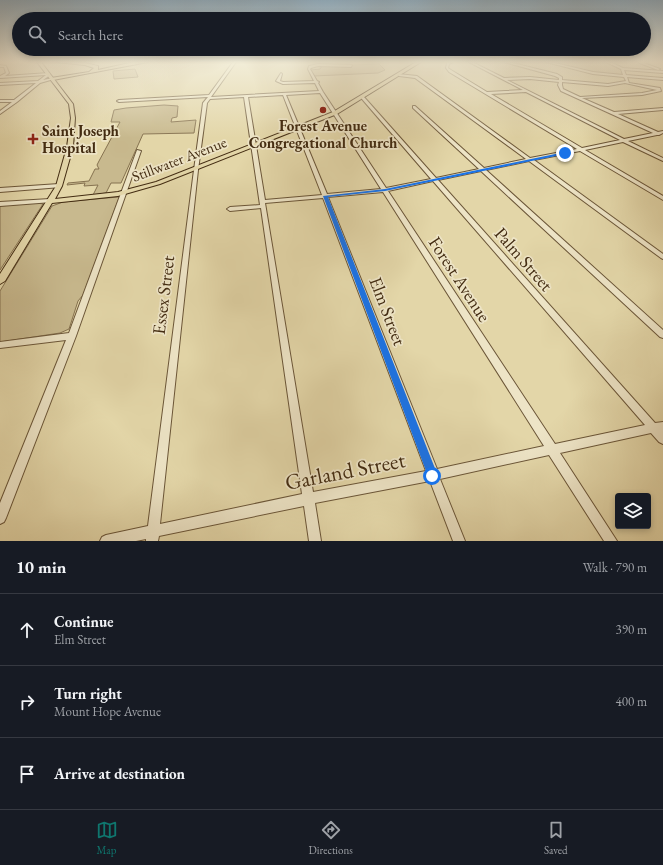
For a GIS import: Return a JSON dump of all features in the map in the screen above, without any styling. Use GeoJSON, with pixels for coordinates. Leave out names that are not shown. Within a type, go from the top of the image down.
{"type":"FeatureCollection","features":[{"type":"Feature","properties":{"kind":"main road"},"geometry":{"type":"LineString","coordinates":[[0,280],[59,186],[70,147],[73,114],[71,104],[59,87]]}},
{"type":"Feature","properties":{"kind":"main road","name":"Stillwater Avenue"},"geometry":{"type":"LineString","coordinates":[[50,201],[124,193],[151,186],[335,113],[379,87]]}},
{"type":"Feature","properties":{"kind":"street"},"geometry":{"type":"LineString","coordinates":[[0,113],[33,87]]}},
{"type":"Feature","properties":{"kind":"street","name":"Essex Street"},"geometry":{"type":"LineString","coordinates":[[153,536],[205,103],[216,87]]}},
{"type":"Feature","properties":{"kind":"street","name":"Forest Avenue"},"geometry":{"type":"LineString","coordinates":[[319,87],[551,450],[611,541]]}},
{"type":"Feature","properties":{"kind":"street"},"geometry":{"type":"LineString","coordinates":[[430,87],[663,257]]}},
{"type":"Feature","properties":{"kind":"street"},"geometry":{"type":"LineString","coordinates":[[477,87],[663,198]]}},
{"type":"Feature","properties":{"kind":"street"},"geometry":{"type":"LineString","coordinates":[[520,87],[663,160]]}},
{"type":"Feature","properties":{"kind":"street"},"geometry":{"type":"LineString","coordinates":[[561,87],[562,90],[660,133],[663,136]]}},
{"type":"Feature","properties":{"kind":"street"},"geometry":{"type":"LineString","coordinates":[[648,87],[662,90]]}},
{"type":"Feature","properties":{"kind":"street"},"geometry":{"type":"LineString","coordinates":[[486,93],[526,90]]}},
{"type":"Feature","properties":{"kind":"street"},"geometry":{"type":"LineString","coordinates":[[579,97],[641,94],[662,90]]}},
{"type":"Feature","properties":{"kind":"street"},"geometry":{"type":"LineString","coordinates":[[119,101],[321,92]]}},
{"type":"Feature","properties":{"kind":"street","name":"Elm Street"},"geometry":{"type":"LineString","coordinates":[[284,94],[325,196],[432,476],[459,541]]}},
{"type":"Feature","properties":{"kind":"street"},"geometry":{"type":"LineString","coordinates":[[246,96],[315,541]]}},
{"type":"Feature","properties":{"kind":"street","name":"Palm Street"},"geometry":{"type":"LineString","coordinates":[[362,98],[658,427],[663,440]]}},
{"type":"Feature","properties":{"kind":"street"},"geometry":{"type":"LineString","coordinates":[[0,101],[16,101]]}},
{"type":"Feature","properties":{"kind":"street"},"geometry":{"type":"LineString","coordinates":[[414,107],[663,335]]}},
{"type":"Feature","properties":{"kind":"street"},"geometry":{"type":"LineString","coordinates":[[613,113],[663,109]]}},
{"type":"Feature","properties":{"kind":"street"},"geometry":{"type":"LineString","coordinates":[[230,209],[325,196],[385,190],[660,133]]}},
{"type":"Feature","properties":{"kind":"street"},"geometry":{"type":"LineString","coordinates":[[0,518],[72,336],[139,151]]}},
{"type":"Feature","properties":{"kind":"street"},"geometry":{"type":"LineString","coordinates":[[0,190],[59,186]]}},
{"type":"Feature","properties":{"kind":"street","name":"Stillwater Avenue"},"geometry":{"type":"LineString","coordinates":[[0,204],[50,201]]}},
{"type":"Feature","properties":{"kind":"street"},"geometry":{"type":"LineString","coordinates":[[0,345],[72,336]]}},
{"type":"Feature","properties":{"kind":"street","name":"Garland Street"},"geometry":{"type":"LineString","coordinates":[[106,541],[153,536],[308,499],[432,476],[658,427]]}},
{"type":"Feature","properties":{"kind":"shaded area"},"geometry":{"type":"Polygon","coordinates":[[[164,105],[178,106],[177,117],[172,118],[171,122],[196,120],[194,133],[143,134],[121,183],[111,183],[106,193],[93,195],[98,185],[84,186],[85,183],[67,185],[68,183],[89,181],[95,169],[99,169],[97,165],[120,122],[111,122],[114,110],[164,105]]]}},
{"type":"Feature","properties":{"kind":"shaded area"},"geometry":{"type":"Polygon","coordinates":[[[119,198],[83,295],[78,301],[69,329],[60,333],[0,342],[0,291],[52,206],[63,202],[119,198]]]}},
{"type":"Feature","properties":{"kind":"shaded area"},"geometry":{"type":"Polygon","coordinates":[[[37,203],[43,204],[0,270],[0,206],[37,203]]]}},
{"type":"Feature","properties":{"kind":"place","name":"Forest Avenue Congregational Church"},"geometry":{"type":"Point","coordinates":[323,110]}},
{"type":"Feature","properties":{"kind":"place","name":"Saint Joseph Hospital"},"geometry":{"type":"Point","coordinates":[33,139]}},
{"type":"Feature","properties":{"kind":"route"},"geometry":{"type":"LineString","coordinates":[[432,476],[325,196],[385,190],[565,153]]}}]}
